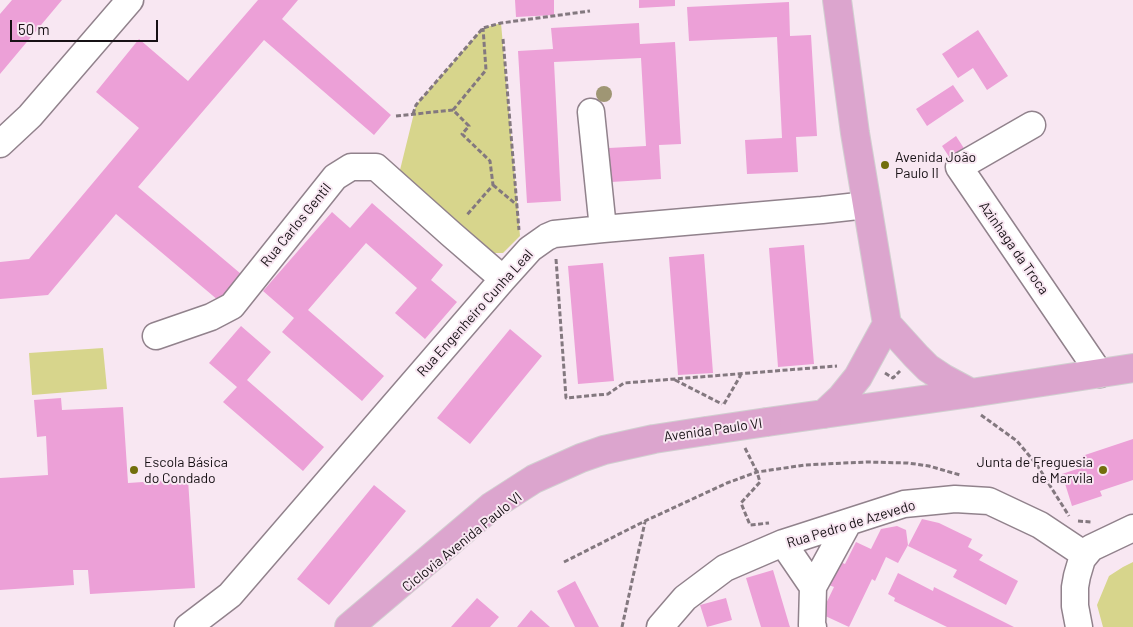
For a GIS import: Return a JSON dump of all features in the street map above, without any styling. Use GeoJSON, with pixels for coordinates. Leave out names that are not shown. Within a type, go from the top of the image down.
{"type":"FeatureCollection","features":[{"type":"Feature","properties":{"kind":"main road"},"geometry":{"type":"LineString","coordinates":[[837,0],[855,133],[887,324],[928,368],[976,404]]}},
{"type":"Feature","properties":{"kind":"main road"},"geometry":{"type":"LineString","coordinates":[[824,414],[858,377],[887,324]]}},
{"type":"Feature","properties":{"kind":"main road","name":"Avenida Paulo VI"},"geometry":{"type":"LineString","coordinates":[[349,627],[492,506],[534,479],[580,458],[604,450],[654,439],[824,414],[976,404],[1100,374],[1133,368]]}},
{"type":"Feature","properties":{"kind":"street"},"geometry":{"type":"LineString","coordinates":[[0,144],[30,116],[130,0]]}},
{"type":"Feature","properties":{"kind":"street"},"geometry":{"type":"LineString","coordinates":[[591,112],[603,229]]}},
{"type":"Feature","properties":{"kind":"street","name":"Azinhaga da Troca"},"geometry":{"type":"LineString","coordinates":[[1032,125],[959,168],[1100,374]]}},
{"type":"Feature","properties":{"kind":"street","name":"Rua Carlos Gentil"},"geometry":{"type":"LineString","coordinates":[[156,336],[211,317],[232,306],[335,177],[351,167],[376,167],[503,279]]}},
{"type":"Feature","properties":{"kind":"street","name":"Rua Engenheiro Cunha Leal"},"geometry":{"type":"LineString","coordinates":[[188,627],[230,595],[503,279],[530,249],[547,236],[603,229],[867,205]]}},
{"type":"Feature","properties":{"kind":"street","name":"Rua Pedro de Azevedo"},"geometry":{"type":"LineString","coordinates":[[660,627],[685,598],[725,568],[780,533],[848,523],[904,504],[955,499],[989,501],[1040,525],[1085,555]]}},
{"type":"Feature","properties":{"kind":"street"},"geometry":{"type":"LineString","coordinates":[[813,627],[813,587],[848,523]]}},
{"type":"Feature","properties":{"kind":"street"},"geometry":{"type":"LineString","coordinates":[[1079,627],[1075,606],[1075,587],[1085,555],[1091,548],[1133,528]]}},
{"type":"Feature","properties":{"kind":"street"},"geometry":{"type":"LineString","coordinates":[[780,533],[813,587]]}},
{"type":"Feature","properties":{"kind":"path"},"geometry":{"type":"LineString","coordinates":[[414,114],[416,104],[483,28],[501,23],[590,11]]}},
{"type":"Feature","properties":{"kind":"path"},"geometry":{"type":"LineString","coordinates":[[396,116],[453,110],[486,70],[483,28]]}},
{"type":"Feature","properties":{"kind":"path"},"geometry":{"type":"LineString","coordinates":[[503,39],[520,236],[530,249]]}},
{"type":"Feature","properties":{"kind":"path"},"geometry":{"type":"LineString","coordinates":[[453,110],[469,126],[462,134],[490,161],[493,185],[517,205]]}},
{"type":"Feature","properties":{"kind":"path"},"geometry":{"type":"LineString","coordinates":[[451,234],[493,185]]}},
{"type":"Feature","properties":{"kind":"path"},"geometry":{"type":"LineString","coordinates":[[554,234],[566,398],[608,394],[624,383],[839,366]]}},
{"type":"Feature","properties":{"kind":"path"},"geometry":{"type":"LineString","coordinates":[[866,363],[893,378],[916,356]]}},
{"type":"Feature","properties":{"kind":"path"},"geometry":{"type":"LineString","coordinates":[[724,405],[742,373]]}},
{"type":"Feature","properties":{"kind":"path"},"geometry":{"type":"LineString","coordinates":[[976,404],[1016,440],[1037,465],[1072,521]]}},
{"type":"Feature","properties":{"kind":"path"},"geometry":{"type":"LineString","coordinates":[[564,562],[645,521],[727,483],[757,472],[805,465],[866,462],[908,463],[929,466],[968,477]]}},
{"type":"Feature","properties":{"kind":"path"},"geometry":{"type":"LineString","coordinates":[[757,472],[760,482],[741,503],[750,525],[780,533]]}},
{"type":"Feature","properties":{"kind":"path"},"geometry":{"type":"LineString","coordinates":[[622,627],[645,521]]}},
{"type":"Feature","properties":{"kind":"shaded area"},"geometry":{"type":"Polygon","coordinates":[[[501,23],[520,236],[503,253],[490,253],[400,170],[416,105],[483,28],[501,23]]]}},
{"type":"Feature","properties":{"kind":"shaded area"},"geometry":{"type":"Polygon","coordinates":[[[103,348],[107,389],[32,395],[29,353],[103,348]]]}},
{"type":"Feature","properties":{"kind":"shaded area"},"geometry":{"type":"Polygon","coordinates":[[[1133,562],[1133,627],[1103,627],[1097,605],[1109,576],[1133,562]]]}},
{"type":"Feature","properties":{"kind":"building"},"geometry":{"type":"Polygon","coordinates":[[[12,0],[62,0],[0,74],[0,14],[12,0]]]}},
{"type":"Feature","properties":{"kind":"building"},"geometry":{"type":"Polygon","coordinates":[[[258,0],[298,0],[282,19],[391,115],[374,135],[264,40],[138,187],[247,279],[225,306],[116,214],[48,295],[0,299],[0,262],[29,259],[139,128],[96,92],[139,39],[188,81],[258,0]]]}},
{"type":"Feature","properties":{"kind":"building"},"geometry":{"type":"Polygon","coordinates":[[[515,0],[554,0],[554,15],[516,17],[515,0]]]}},
{"type":"Feature","properties":{"kind":"building"},"geometry":{"type":"Polygon","coordinates":[[[639,0],[675,0],[675,6],[639,8],[639,0]]]}},
{"type":"Feature","properties":{"kind":"building"},"geometry":{"type":"Polygon","coordinates":[[[789,2],[790,36],[811,35],[817,136],[796,137],[798,172],[747,174],[745,140],[782,138],[777,37],[689,41],[687,7],[789,2]]]}},
{"type":"Feature","properties":{"kind":"building"},"geometry":{"type":"Polygon","coordinates":[[[639,23],[640,44],[675,42],[681,144],[659,145],[661,179],[611,182],[609,148],[646,146],[641,58],[554,62],[561,201],[527,203],[518,51],[553,49],[551,28],[639,23]]]}},
{"type":"Feature","properties":{"kind":"building"},"geometry":{"type":"Polygon","coordinates":[[[978,30],[1008,76],[987,90],[973,68],[958,78],[942,54],[978,30]]]}},
{"type":"Feature","properties":{"kind":"building"},"geometry":{"type":"Polygon","coordinates":[[[953,85],[964,101],[927,126],[916,109],[953,85]]]}},
{"type":"Feature","properties":{"kind":"building"},"geometry":{"type":"Polygon","coordinates":[[[956,136],[969,156],[955,166],[942,146],[956,136]]]}},
{"type":"Feature","properties":{"kind":"building"},"geometry":{"type":"Polygon","coordinates":[[[372,203],[443,265],[431,280],[457,302],[425,339],[395,313],[417,288],[366,243],[308,310],[384,376],[362,401],[282,332],[294,318],[263,291],[332,212],[350,228],[372,203]]]}},
{"type":"Feature","properties":{"kind":"building"},"geometry":{"type":"Polygon","coordinates":[[[804,245],[814,364],[778,367],[769,248],[804,245]]]}},
{"type":"Feature","properties":{"kind":"building"},"geometry":{"type":"Polygon","coordinates":[[[704,254],[713,373],[678,375],[669,257],[704,254]]]}},
{"type":"Feature","properties":{"kind":"building"},"geometry":{"type":"Polygon","coordinates":[[[603,263],[614,381],[578,384],[568,266],[603,263]]]}},
{"type":"Feature","properties":{"kind":"building"},"geometry":{"type":"Polygon","coordinates":[[[241,326],[271,352],[247,380],[324,447],[303,471],[223,402],[237,387],[209,363],[241,326]]]}},
{"type":"Feature","properties":{"kind":"building"},"geometry":{"type":"Polygon","coordinates":[[[510,329],[542,356],[470,444],[437,418],[510,329]]]}},
{"type":"Feature","properties":{"kind":"building"},"geometry":{"type":"Polygon","coordinates":[[[61,398],[62,410],[123,407],[128,483],[188,479],[195,588],[90,594],[88,570],[73,570],[74,585],[0,590],[0,478],[48,475],[46,436],[37,437],[34,400],[61,398]]]}},
{"type":"Feature","properties":{"kind":"building","name":"Junta de Freguesia de Marvila"},"geometry":{"type":"Polygon","coordinates":[[[1133,439],[1133,480],[1100,491],[1102,496],[1072,506],[1062,474],[1086,466],[1082,456],[1133,439]]]}},
{"type":"Feature","properties":{"kind":"building"},"geometry":{"type":"Polygon","coordinates":[[[374,485],[406,511],[329,605],[297,579],[374,485]]]}},
{"type":"Feature","properties":{"kind":"building"},"geometry":{"type":"Polygon","coordinates":[[[922,519],[939,523],[972,539],[968,547],[983,555],[979,560],[1018,581],[1006,605],[953,577],[957,570],[908,546],[922,519]]]}},
{"type":"Feature","properties":{"kind":"building"},"geometry":{"type":"Polygon","coordinates":[[[897,526],[906,530],[908,545],[898,563],[886,557],[875,581],[872,579],[849,627],[821,614],[834,587],[829,585],[840,562],[845,564],[856,542],[871,549],[881,529],[897,526]]]}},
{"type":"Feature","properties":{"kind":"building"},"geometry":{"type":"Polygon","coordinates":[[[773,570],[790,627],[761,627],[746,578],[773,570]]]}},
{"type":"Feature","properties":{"kind":"building"},"geometry":{"type":"Polygon","coordinates":[[[898,573],[933,591],[934,587],[1014,627],[947,627],[894,601],[895,598],[888,594],[898,573]]]}},
{"type":"Feature","properties":{"kind":"building"},"geometry":{"type":"Polygon","coordinates":[[[575,581],[599,627],[575,627],[557,591],[575,581]]]}},
{"type":"Feature","properties":{"kind":"building"},"geometry":{"type":"Polygon","coordinates":[[[477,598],[499,617],[490,627],[451,627],[477,598]]]}},
{"type":"Feature","properties":{"kind":"building"},"geometry":{"type":"Polygon","coordinates":[[[726,598],[732,620],[707,627],[700,605],[726,598]]]}},
{"type":"Feature","properties":{"kind":"building"},"geometry":{"type":"Polygon","coordinates":[[[531,610],[550,627],[517,627],[531,610]]]}},
{"type":"Feature","properties":{"kind":"place","name":"Avenida João Paulo II"},"geometry":{"type":"Point","coordinates":[885,165]}},
{"type":"Feature","properties":{"kind":"place","name":"Escola Básica do Condado"},"geometry":{"type":"Point","coordinates":[134,470]}},
{"type":"Feature","properties":{"kind":"place","name":"Junta de Freguesia de Marvila"},"geometry":{"type":"Point","coordinates":[1103,470]}}]}
